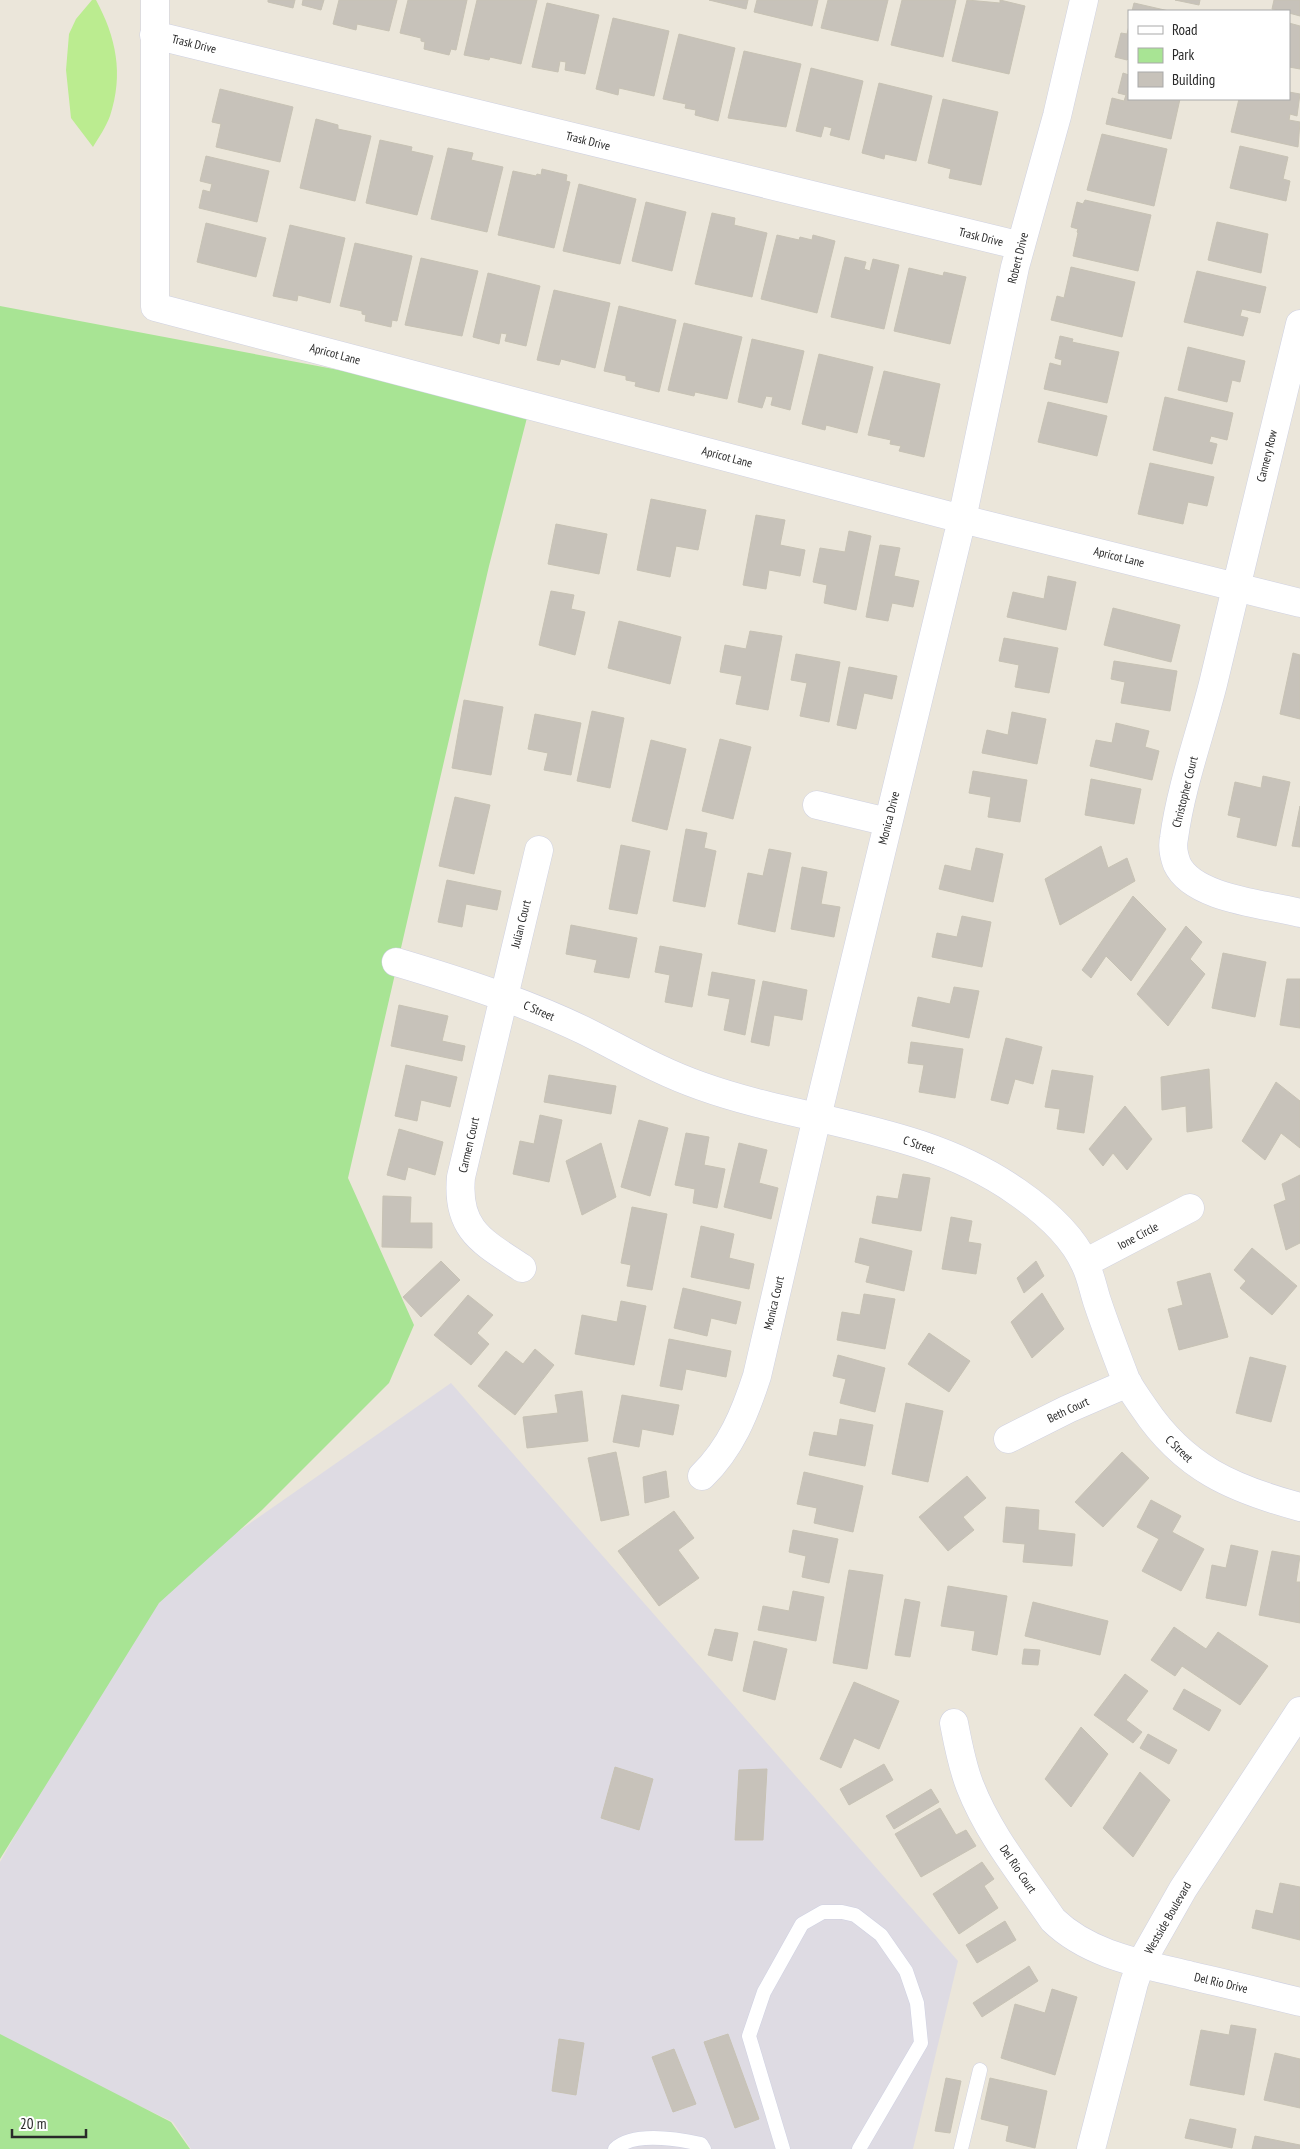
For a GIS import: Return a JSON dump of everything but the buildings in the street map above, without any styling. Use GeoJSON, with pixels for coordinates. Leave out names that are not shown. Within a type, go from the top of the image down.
{"type":"FeatureCollection","features":[{"type":"Feature","properties":{"kind":"street"},"geometry":{"type":"LineString","coordinates":[[154,35],[155,0]]}},
{"type":"Feature","properties":{"kind":"street","name":"Robert Drive"},"geometry":{"type":"LineString","coordinates":[[962,518],[1021,246],[1057,116],[1084,0]]}},
{"type":"Feature","properties":{"kind":"street","name":"Trask Drive"},"geometry":{"type":"LineString","coordinates":[[154,35],[1021,246]]}},
{"type":"Feature","properties":{"kind":"street","name":"Apricot Lane"},"geometry":{"type":"LineString","coordinates":[[154,35],[155,307],[962,518],[1300,603]]}},
{"type":"Feature","properties":{"kind":"street","name":"Cannery Row"},"geometry":{"type":"LineString","coordinates":[[1236,587],[1300,324]]}},
{"type":"Feature","properties":{"kind":"street","name":"Monica Drive"},"geometry":{"type":"LineString","coordinates":[[817,1117],[962,518]]}},
{"type":"Feature","properties":{"kind":"street","name":"Christopher Court"},"geometry":{"type":"LineString","coordinates":[[1236,587],[1180,807],[1173,851],[1183,873],[1192,882],[1204,888],[1243,900],[1300,913]]}},
{"type":"Feature","properties":{"kind":"street"},"geometry":{"type":"LineString","coordinates":[[817,804],[888,822]]}},
{"type":"Feature","properties":{"kind":"street","name":"Julian Court"},"geometry":{"type":"LineString","coordinates":[[504,997],[539,850]]}},
{"type":"Feature","properties":{"kind":"street","name":"C Street"},"geometry":{"type":"LineString","coordinates":[[396,962],[504,997],[584,1031],[631,1057],[699,1086],[730,1096],[898,1138],[953,1157],[997,1179],[1051,1219],[1066,1235],[1085,1263],[1128,1383],[1154,1423],[1191,1462],[1233,1486],[1300,1507]]}},
{"type":"Feature","properties":{"kind":"street","name":"Carmen Court"},"geometry":{"type":"LineString","coordinates":[[504,997],[461,1177],[459,1195],[462,1214],[480,1241],[522,1268]]}},
{"type":"Feature","properties":{"kind":"street","name":"Monica Court"},"geometry":{"type":"LineString","coordinates":[[702,1476],[730,1443],[748,1406],[757,1376],[817,1117]]}},
{"type":"Feature","properties":{"kind":"street","name":"Ione Circle"},"geometry":{"type":"LineString","coordinates":[[1085,1263],[1190,1208]]}},
{"type":"Feature","properties":{"kind":"street","name":"Beth Court"},"geometry":{"type":"LineString","coordinates":[[1008,1439],[1068,1409],[1128,1383]]}},
{"type":"Feature","properties":{"kind":"street","name":"Westside Boulevard"},"geometry":{"type":"LineString","coordinates":[[1091,2149],[1134,1983],[1141,1964],[1183,1889],[1300,1711]]}},
{"type":"Feature","properties":{"kind":"street","name":"Del Rio Court"},"geometry":{"type":"LineString","coordinates":[[954,1723],[967,1778],[985,1818],[1053,1920],[1063,1930],[1084,1944],[1141,1964]]}},
{"type":"Feature","properties":{"kind":"street","name":"Del Rio Drive"},"geometry":{"type":"LineString","coordinates":[[1141,1964],[1300,2002]]}},
{"type":"Feature","properties":{"kind":"lane"},"geometry":{"type":"LineString","coordinates":[[783,2149],[749,2036],[764,1992],[802,1924],[823,1912],[855,1914],[881,1935],[906,1971],[917,2003],[922,2043],[859,2149]]}},
{"type":"Feature","properties":{"kind":"lane"},"geometry":{"type":"LineString","coordinates":[[961,2149],[980,2070]]}},
{"type":"Feature","properties":{"kind":"lane"},"geometry":{"type":"LineString","coordinates":[[615,2149],[636,2139],[675,2138],[701,2144],[704,2149]]}},
{"type":"Feature","properties":{"kind":"shaded area"},"geometry":{"type":"Polygon","coordinates":[[[451,1383],[958,1961],[913,2149],[191,2149],[173,2122],[0,2039],[0,1862],[153,1591],[451,1383]]]}},
{"type":"Feature","properties":{"kind":"green space"},"geometry":{"type":"Polygon","coordinates":[[[92,0],[96,0],[109,28],[116,56],[117,71],[117,85],[110,116],[93,147],[71,118],[66,70],[69,34],[76,19],[92,0]]]}},
{"type":"Feature","properties":{"kind":"green space"},"geometry":{"type":"Polygon","coordinates":[[[0,306],[530,406],[489,566],[348,1178],[414,1325],[389,1383],[262,1510],[159,1603],[0,1859],[0,306]]]}},
{"type":"Feature","properties":{"kind":"green space"},"geometry":{"type":"Polygon","coordinates":[[[0,2034],[171,2122],[190,2149],[0,2149],[0,2034]]]}}]}
